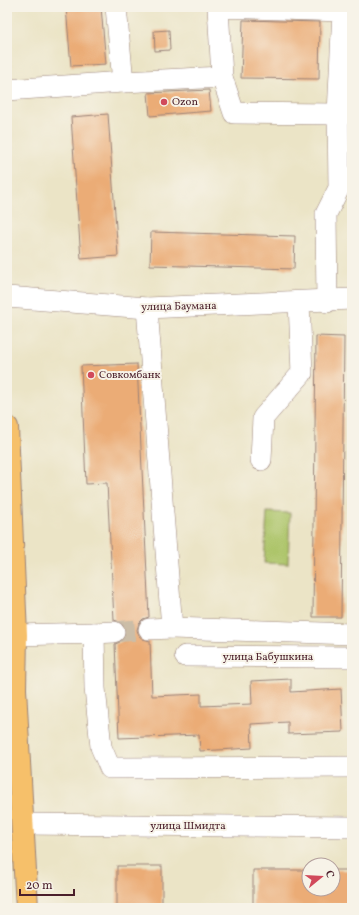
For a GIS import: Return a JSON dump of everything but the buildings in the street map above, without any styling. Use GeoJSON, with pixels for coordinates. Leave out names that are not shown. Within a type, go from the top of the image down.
{"type":"FeatureCollection","features":[{"type":"Feature","properties":{"kind":"main road"},"geometry":{"type":"LineString","coordinates":[[7,428],[16,635],[11,689],[23,824],[27,908]]}},
{"type":"Feature","properties":{"kind":"street"},"geometry":{"type":"LineString","coordinates":[[116,7],[123,82]]}},
{"type":"Feature","properties":{"kind":"street"},"geometry":{"type":"LineString","coordinates":[[327,302],[326,214],[339,188],[338,114],[343,11],[220,7],[222,77],[234,113],[338,114]]}},
{"type":"Feature","properties":{"kind":"street"},"geometry":{"type":"LineString","coordinates":[[7,90],[222,77]]}},
{"type":"Feature","properties":{"kind":"street","name":"улица Баумана"},"geometry":{"type":"LineString","coordinates":[[7,297],[147,308],[327,302],[352,299]]}},
{"type":"Feature","properties":{"kind":"street"},"geometry":{"type":"LineString","coordinates":[[261,460],[263,418],[302,373],[299,303]]}},
{"type":"Feature","properties":{"kind":"street"},"geometry":{"type":"LineString","coordinates":[[147,308],[172,628]]}},
{"type":"Feature","properties":{"kind":"street"},"geometry":{"type":"LineString","coordinates":[[149,629],[172,628],[352,634]]}},
{"type":"Feature","properties":{"kind":"street"},"geometry":{"type":"LineString","coordinates":[[16,635],[104,632],[96,688],[101,747],[110,768],[352,767]]}},
{"type":"Feature","properties":{"kind":"street","name":"улица Бабушкина"},"geometry":{"type":"LineString","coordinates":[[185,656],[352,657]]}},
{"type":"Feature","properties":{"kind":"street","name":"улица Шмидта"},"geometry":{"type":"LineString","coordinates":[[23,824],[352,826]]}},
{"type":"Feature","properties":{"kind":"green space"},"geometry":{"type":"Polygon","coordinates":[[[267,512],[290,513],[288,564],[264,563],[267,512]]]}},
{"type":"Feature","properties":{"kind":"tunnel"},"geometry":{"type":"LineString","coordinates":[[114,632],[149,629]]}},
{"type":"Feature","properties":{"kind":"place","name":"Ozon"},"geometry":{"type":"Point","coordinates":[164,102]}},
{"type":"Feature","properties":{"kind":"place","name":"Совкомбанк"},"geometry":{"type":"Point","coordinates":[91,375]}}]}
